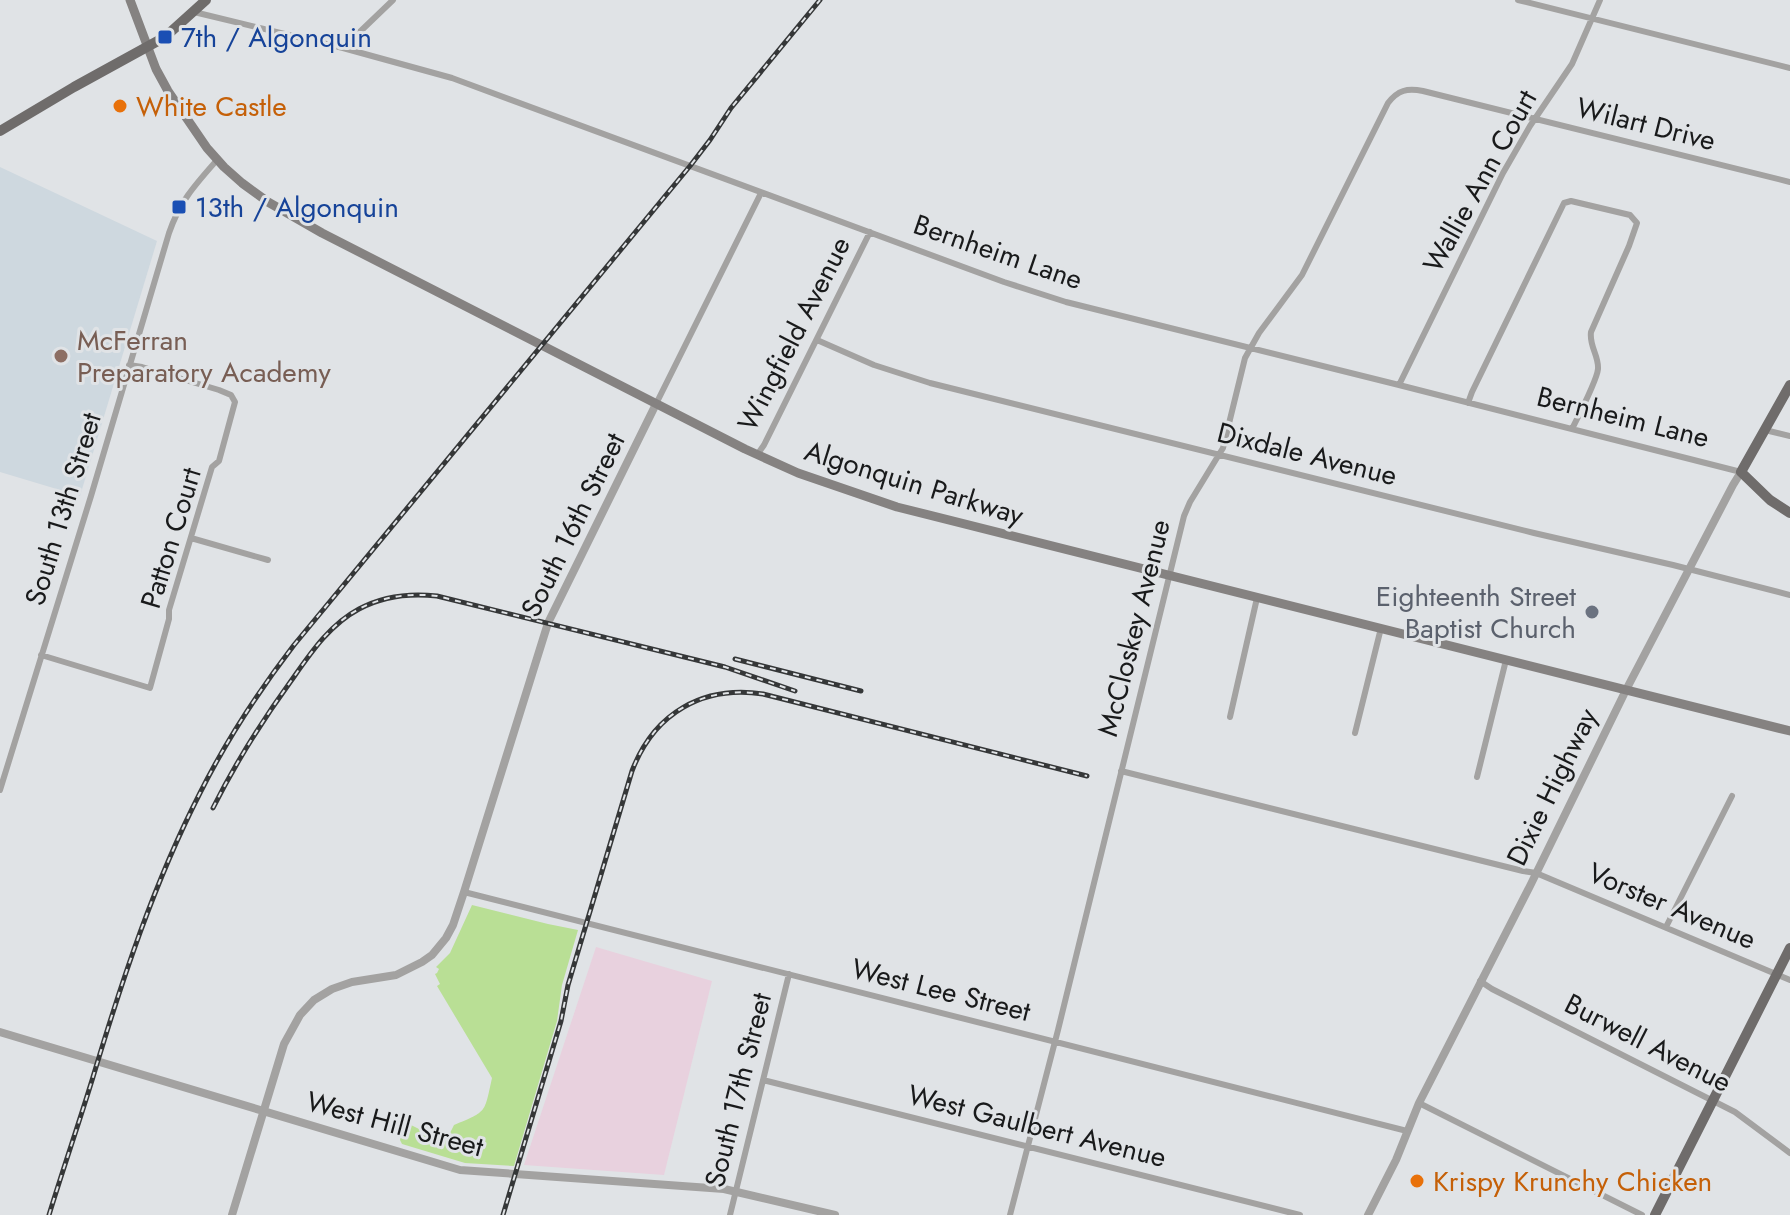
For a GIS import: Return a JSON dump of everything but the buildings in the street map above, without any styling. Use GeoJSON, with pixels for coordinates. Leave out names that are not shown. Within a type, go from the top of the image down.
{"type":"FeatureCollection","features":[{"type":"Feature","properties":{"kind":"main road","name":"Algonquin Parkway"},"geometry":{"type":"LineString","coordinates":[[130,0],[156,69],[168,91],[217,160],[242,183],[296,219],[757,455],[843,490],[897,507],[1790,731]]}},
{"type":"Feature","properties":{"kind":"main road"},"geometry":{"type":"LineString","coordinates":[[0,131],[165,37],[206,0]]}},
{"type":"Feature","properties":{"kind":"main road","name":"Dixie Highway"},"geometry":{"type":"LineString","coordinates":[[1741,472],[1790,385]]}},
{"type":"Feature","properties":{"kind":"main road","name":"Bernheim Lane"},"geometry":{"type":"LineString","coordinates":[[1741,472],[1770,500],[1790,513]]}},
{"type":"Feature","properties":{"kind":"main road"},"geometry":{"type":"LineString","coordinates":[[1655,1215],[1790,948]]}},
{"type":"Feature","properties":{"kind":"street"},"geometry":{"type":"LineString","coordinates":[[343,48],[393,0]]}},
{"type":"Feature","properties":{"kind":"street"},"geometry":{"type":"LineString","coordinates":[[1518,0],[1790,68]]}},
{"type":"Feature","properties":{"kind":"street","name":"Wallie Ann Court"},"geometry":{"type":"LineString","coordinates":[[1399,385],[1503,173],[1572,64],[1600,0]]}},
{"type":"Feature","properties":{"kind":"street","name":"Bernheim Lane"},"geometry":{"type":"LineString","coordinates":[[194,12],[452,78],[1055,299],[1741,472]]}},
{"type":"Feature","properties":{"kind":"street","name":"Wilart Drive"},"geometry":{"type":"LineString","coordinates":[[1399,92],[1412,89],[1423,91],[1790,182]]}},
{"type":"Feature","properties":{"kind":"street","name":"McCloskey Avenue"},"geometry":{"type":"LineString","coordinates":[[1010,1215],[1184,516],[1223,448],[1250,347],[1302,275],[1388,103],[1399,92]]}},
{"type":"Feature","properties":{"kind":"street","name":"South 13th Street"},"geometry":{"type":"LineString","coordinates":[[0,790],[175,217],[192,188],[217,160]]}},
{"type":"Feature","properties":{"kind":"street","name":"South 16th Street"},"geometry":{"type":"LineString","coordinates":[[232,1215],[290,1030],[307,1007],[323,994],[342,985],[396,975],[422,962],[439,948],[453,925],[548,623],[761,193]]}},
{"type":"Feature","properties":{"kind":"street"},"geometry":{"type":"LineString","coordinates":[[1468,403],[1564,203],[1571,201],[1630,215],[1637,223],[1591,332],[1589,342],[1596,355],[1598,370],[1572,429]]}},
{"type":"Feature","properties":{"kind":"street","name":"Wingfield Avenue"},"geometry":{"type":"LineString","coordinates":[[757,455],[870,232]]}},
{"type":"Feature","properties":{"kind":"street","name":"Dixdale Avenue"},"geometry":{"type":"LineString","coordinates":[[817,340],[874,365],[930,383],[1790,595]]}},
{"type":"Feature","properties":{"kind":"street","name":"Patton Court"},"geometry":{"type":"LineString","coordinates":[[41,655],[150,688],[169,610],[212,467],[219,461],[235,402],[231,395],[129,365]]}},
{"type":"Feature","properties":{"kind":"street"},"geometry":{"type":"LineString","coordinates":[[1765,430],[1790,436]]}},
{"type":"Feature","properties":{"kind":"street","name":"Dixie Highway"},"geometry":{"type":"LineString","coordinates":[[1370,1214],[1419,1103],[1480,981],[1626,690],[1741,472]]}},
{"type":"Feature","properties":{"kind":"street"},"geometry":{"type":"LineString","coordinates":[[191,538],[268,560]]}},
{"type":"Feature","properties":{"kind":"street"},"geometry":{"type":"LineString","coordinates":[[1230,717],[1257,598]]}},
{"type":"Feature","properties":{"kind":"street"},"geometry":{"type":"LineString","coordinates":[[1355,733],[1381,628]]}},
{"type":"Feature","properties":{"kind":"street"},"geometry":{"type":"LineString","coordinates":[[1477,777],[1506,660]]}},
{"type":"Feature","properties":{"kind":"street","name":"Vorster Avenue"},"geometry":{"type":"LineString","coordinates":[[1121,771],[1536,873],[1790,980]]}},
{"type":"Feature","properties":{"kind":"street"},"geometry":{"type":"LineString","coordinates":[[1666,927],[1732,796]]}},
{"type":"Feature","properties":{"kind":"street","name":"West Lee Street"},"geometry":{"type":"LineString","coordinates":[[464,892],[1407,1131]]}},
{"type":"Feature","properties":{"kind":"street","name":"South 17th Street"},"geometry":{"type":"LineString","coordinates":[[730,1215],[789,974]]}},
{"type":"Feature","properties":{"kind":"street","name":"Burwell Avenue"},"geometry":{"type":"LineString","coordinates":[[1480,981],[1713,1101],[1750,1122],[1790,1153]]}},
{"type":"Feature","properties":{"kind":"street","name":"West Hill Street"},"geometry":{"type":"LineString","coordinates":[[0,1032],[465,1171],[736,1191],[835,1215]]}},
{"type":"Feature","properties":{"kind":"street","name":"West Gaulbert Avenue"},"geometry":{"type":"LineString","coordinates":[[763,1080],[1300,1215]]}},
{"type":"Feature","properties":{"kind":"street"},"geometry":{"type":"LineString","coordinates":[[1419,1103],[1642,1215]]}},
{"type":"Feature","properties":{"kind":"shaded area","name":"McFerran Preparatory Academy"},"geometry":{"type":"Polygon","coordinates":[[[0,167],[157,241],[80,496],[0,472],[0,167]]]}},
{"type":"Feature","properties":{"kind":"shaded area"},"geometry":{"type":"Polygon","coordinates":[[[596,947],[712,981],[664,1175],[524,1165],[596,947]]]}},
{"type":"Feature","properties":{"kind":"green space"},"geometry":{"type":"Polygon","coordinates":[[[472,905],[578,930],[562,985],[557,1021],[514,1166],[465,1163],[402,1144],[400,1140],[405,1122],[447,1139],[454,1125],[473,1117],[485,1105],[492,1078],[437,986],[440,984],[435,974],[439,969],[436,967],[450,953],[472,905]]]}},
{"type":"Feature","properties":{"kind":"railway"},"geometry":{"type":"LineString","coordinates":[[49,1215],[140,932],[183,827],[243,717],[294,645],[690,166],[731,108],[820,0]]}},
{"type":"Feature","properties":{"kind":"railway"},"geometry":{"type":"LineString","coordinates":[[213,808],[259,727],[321,641],[348,616],[387,598],[437,596],[725,667],[795,691]]}},
{"type":"Feature","properties":{"kind":"railway"},"geometry":{"type":"LineString","coordinates":[[735,659],[861,691]]}},
{"type":"Feature","properties":{"kind":"railway"},"geometry":{"type":"LineString","coordinates":[[503,1215],[632,771],[653,733],[667,719],[683,707],[720,694],[763,694],[1087,776]]}},
{"type":"Feature","properties":{"kind":"place","name":"7th / Algonquin"},"geometry":{"type":"Point","coordinates":[165,37]}},
{"type":"Feature","properties":{"kind":"place","name":"White Castle"},"geometry":{"type":"Point","coordinates":[120,106]}},
{"type":"Feature","properties":{"kind":"place","name":"13th / Algonquin"},"geometry":{"type":"Point","coordinates":[179,207]}},
{"type":"Feature","properties":{"kind":"place","name":"McFerran Preparatory Academy"},"geometry":{"type":"Point","coordinates":[61,356]}},
{"type":"Feature","properties":{"kind":"place","name":"Eighteenth Street Baptist Church"},"geometry":{"type":"Point","coordinates":[1592,612]}},
{"type":"Feature","properties":{"kind":"place","name":"Krispy Krunchy Chicken"},"geometry":{"type":"Point","coordinates":[1417,1181]}}]}
